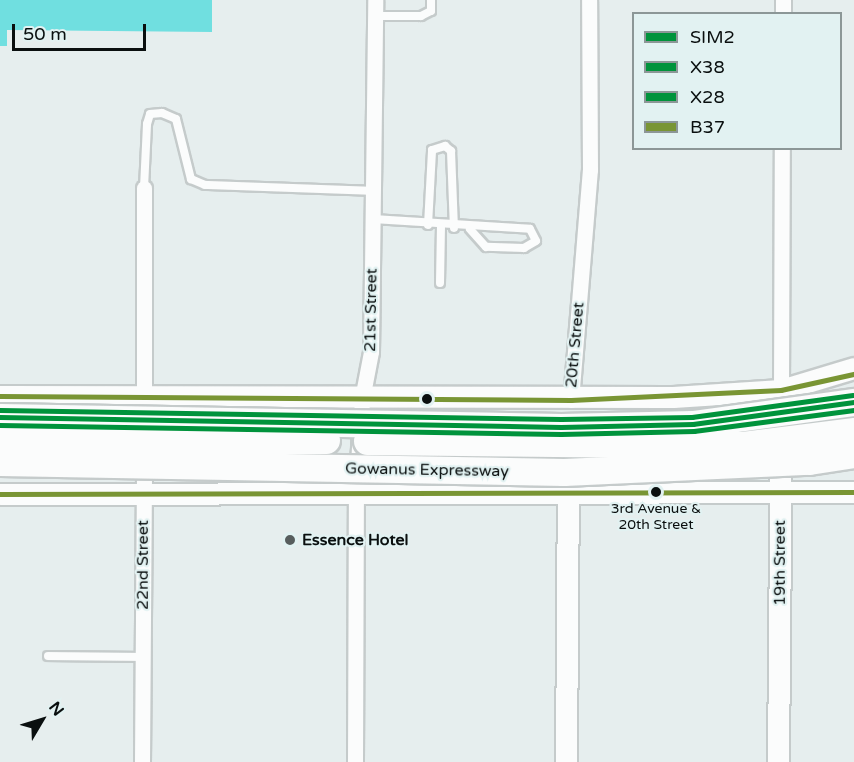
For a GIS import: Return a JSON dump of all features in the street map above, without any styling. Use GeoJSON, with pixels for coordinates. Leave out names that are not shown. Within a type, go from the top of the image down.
{"type":"FeatureCollection","features":[{"type":"Feature","properties":{"kind":"highway"},"geometry":{"type":"LineString","coordinates":[[0,417],[561,427],[693,424],[854,402]]}},
{"type":"Feature","properties":{"kind":"highway"},"geometry":{"type":"LineString","coordinates":[[0,440],[719,446],[854,431]]}},
{"type":"Feature","properties":{"kind":"highway","name":"Gowanus Expressway"},"geometry":{"type":"LineString","coordinates":[[0,462],[564,472],[809,462],[854,453]]}},
{"type":"Feature","properties":{"kind":"main road"},"geometry":{"type":"LineString","coordinates":[[0,396],[571,399],[781,390],[848,370]]}},
{"type":"Feature","properties":{"kind":"main road","name":"19th Street"},"geometry":{"type":"LineString","coordinates":[[778,762],[781,390]]}},
{"type":"Feature","properties":{"kind":"main road","name":"20th Street"},"geometry":{"type":"LineString","coordinates":[[566,762],[567,497],[571,399]]}},
{"type":"Feature","properties":{"kind":"main road"},"geometry":{"type":"LineString","coordinates":[[0,494],[567,497],[854,492]]}},
{"type":"Feature","properties":{"kind":"street","name":"21st Street"},"geometry":{"type":"LineString","coordinates":[[355,762],[356,495],[362,399],[371,352],[375,0]]}},
{"type":"Feature","properties":{"kind":"street","name":"20th Street"},"geometry":{"type":"LineString","coordinates":[[571,399],[590,170],[589,0]]}},
{"type":"Feature","properties":{"kind":"street","name":"19th Street"},"geometry":{"type":"LineString","coordinates":[[781,390],[782,150]]}},
{"type":"Feature","properties":{"kind":"street","name":"22nd Street"},"geometry":{"type":"LineString","coordinates":[[142,762],[144,189]]}},
{"type":"Feature","properties":{"kind":"lane"},"geometry":{"type":"LineString","coordinates":[[375,16],[422,16],[431,11],[432,0]]}},
{"type":"Feature","properties":{"kind":"lane"},"geometry":{"type":"LineString","coordinates":[[144,189],[147,124],[150,114],[162,113],[176,119],[191,179],[205,185],[373,191]]}},
{"type":"Feature","properties":{"kind":"lane"},"geometry":{"type":"LineString","coordinates":[[428,225],[432,150],[445,146],[451,151],[454,228]]}},
{"type":"Feature","properties":{"kind":"lane"},"geometry":{"type":"LineString","coordinates":[[373,219],[454,228],[530,229],[536,241],[524,248],[486,247],[470,229]]}},
{"type":"Feature","properties":{"kind":"lane"},"geometry":{"type":"LineString","coordinates":[[440,283],[441,226]]}},
{"type":"Feature","properties":{"kind":"lane"},"geometry":{"type":"LineString","coordinates":[[48,656],[143,657]]}},
{"type":"Feature","properties":{"kind":"water"},"geometry":{"type":"Polygon","coordinates":[[[0,0],[212,0],[212,32],[7,30],[7,46],[0,46],[0,0]]]}},
{"type":"Feature","properties":{"kind":"transit line","name":"B37"},"geometry":{"type":"LineString","coordinates":[[0,396],[571,400],[781,390],[854,374]]}},
{"type":"Feature","properties":{"kind":"transit line","name":"X28"},"geometry":{"type":"LineString","coordinates":[[0,410],[561,419],[692,417],[853,395]]}},
{"type":"Feature","properties":{"kind":"transit line","name":"SIM2"},"geometry":{"type":"LineString","coordinates":[[0,417],[561,427],[693,424],[854,402]]}},
{"type":"Feature","properties":{"kind":"transit line","name":"X38"},"geometry":{"type":"LineString","coordinates":[[0,425],[561,434],[694,431],[854,410]]}},
{"type":"Feature","properties":{"kind":"transit line","name":"B37"},"geometry":{"type":"LineString","coordinates":[[0,494],[854,492]]}},
{"type":"Feature","properties":{"kind":"place","name":"3rd Avenue & 20th Street"},"geometry":{"type":"Point","coordinates":[656,492]}},
{"type":"Feature","properties":{"kind":"place","name":"Essence Hotel"},"geometry":{"type":"Point","coordinates":[290,540]}}]}
